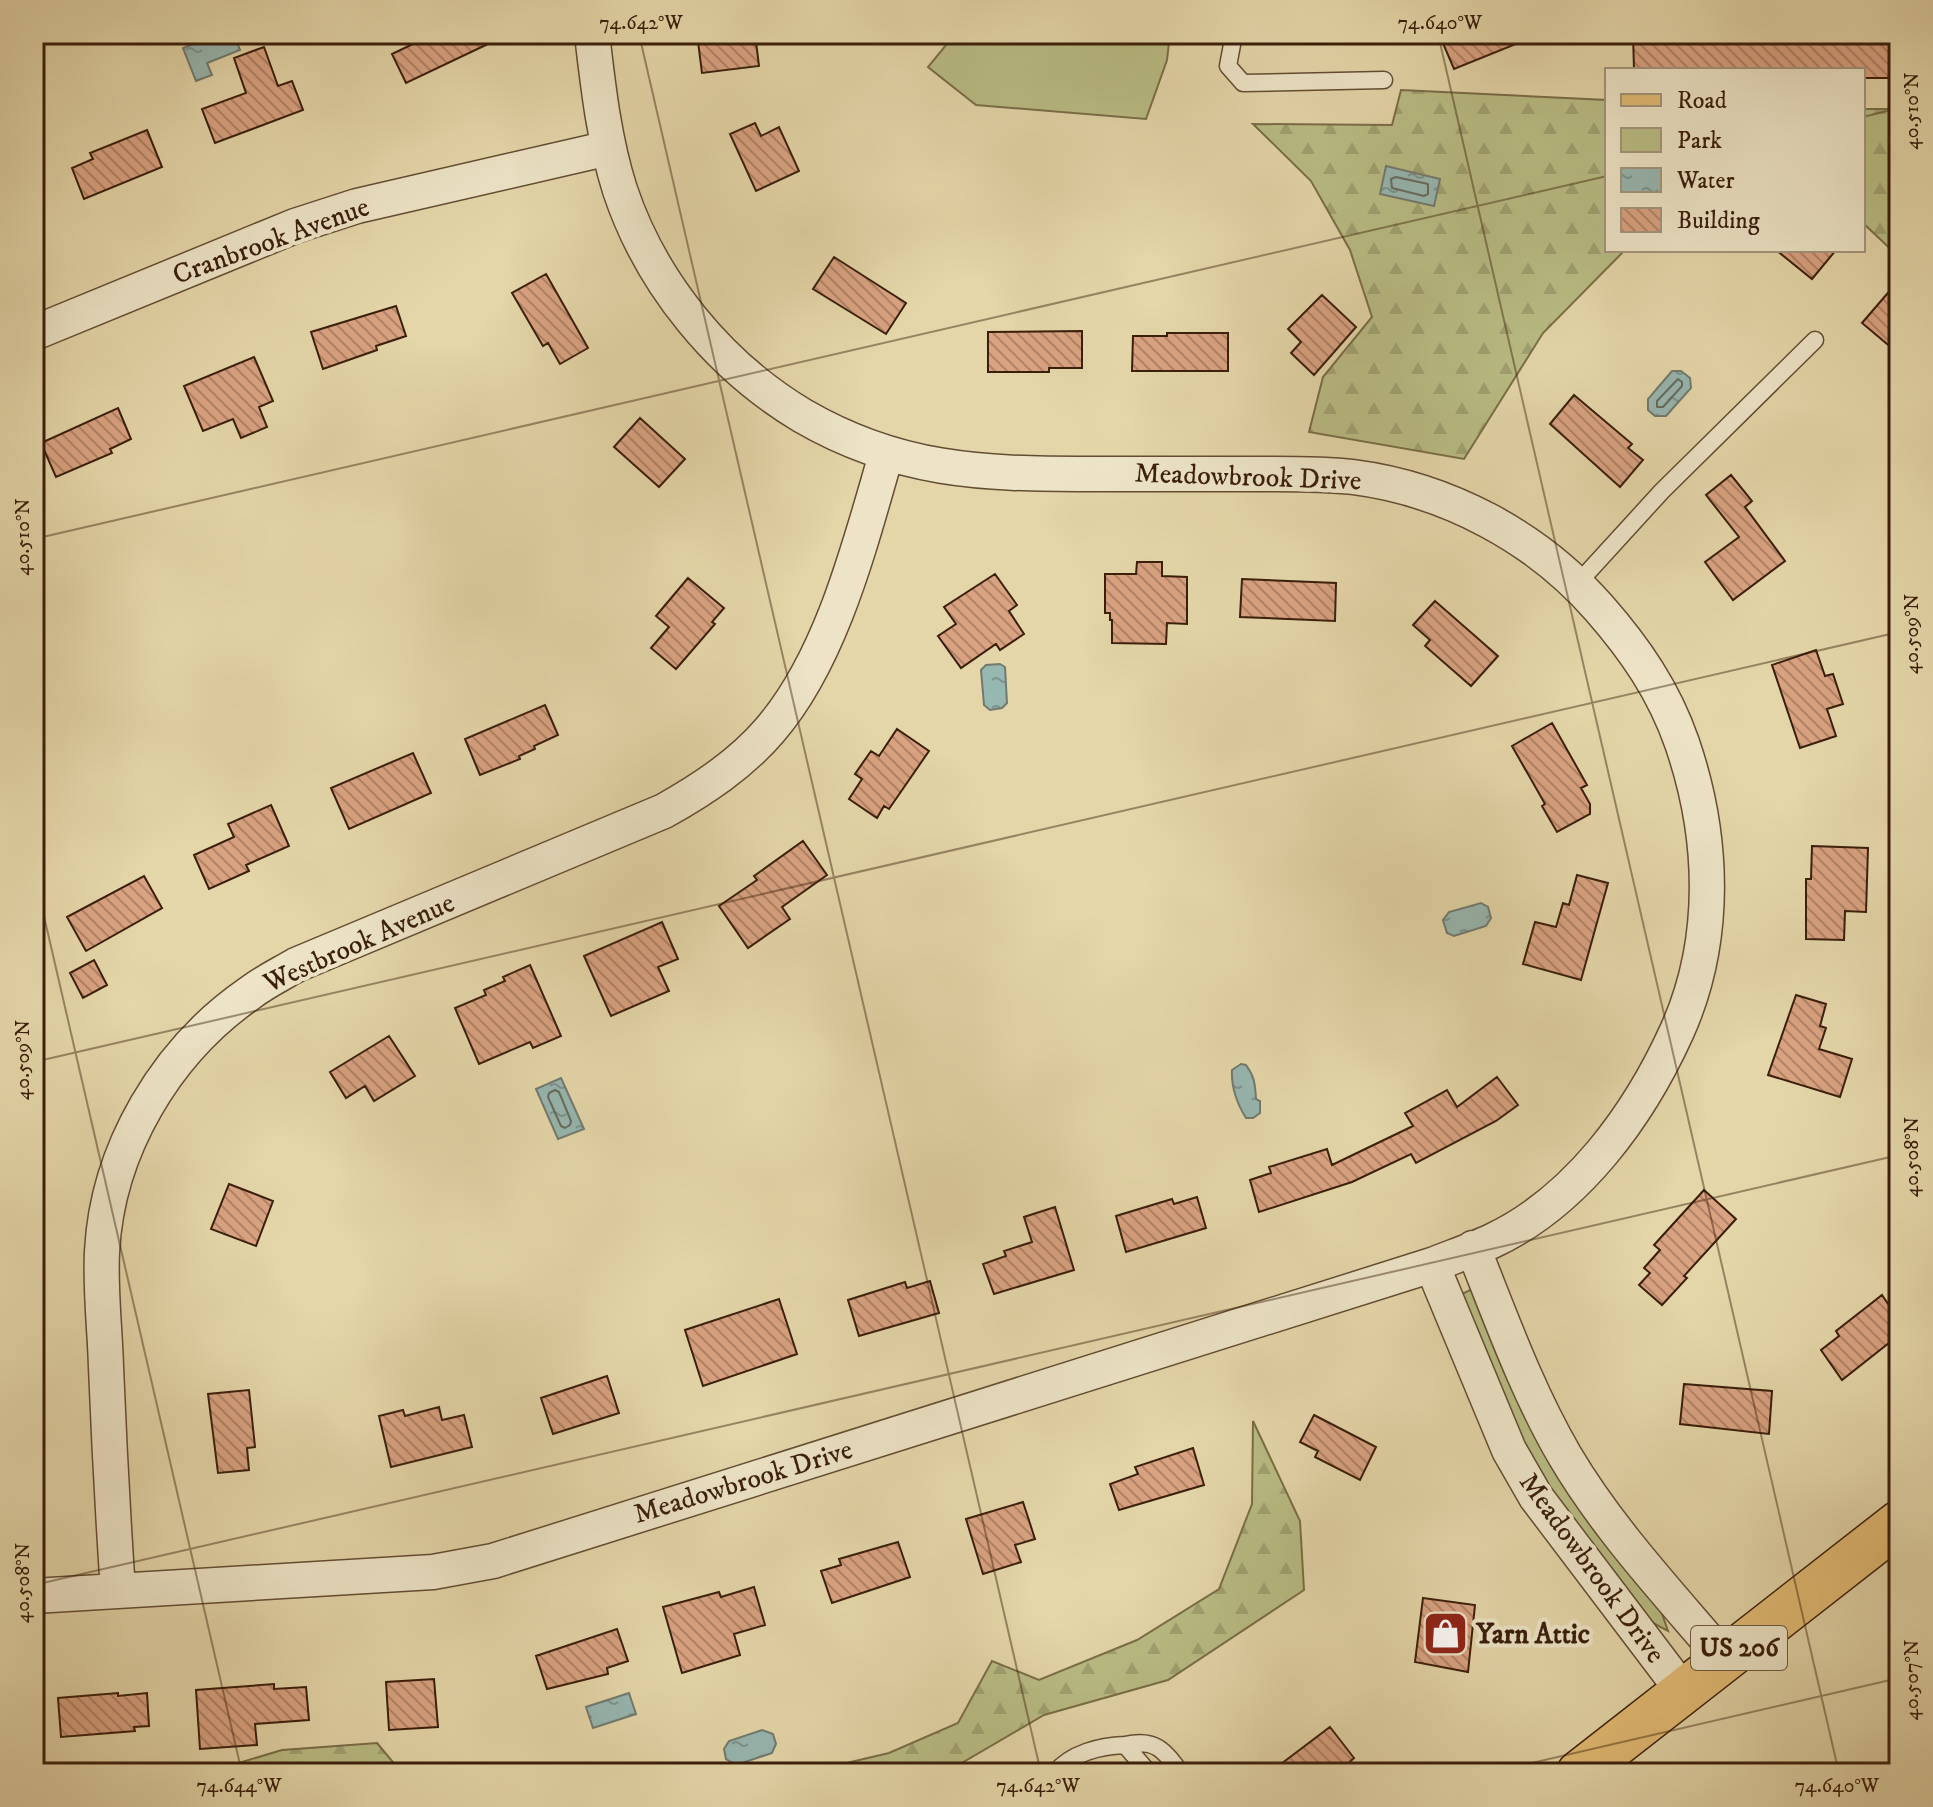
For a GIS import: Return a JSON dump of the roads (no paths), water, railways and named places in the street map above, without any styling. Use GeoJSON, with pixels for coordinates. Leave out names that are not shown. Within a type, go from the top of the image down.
{"type":"FeatureCollection","features":[{"type":"Feature","properties":{"kind":"main road","name":"US 206"},"geometry":{"type":"LineString","coordinates":[[1579,1773],[1899,1523]]}},
{"type":"Feature","properties":{"kind":"street","name":"Meadowbrook Drive"},"geometry":{"type":"LineString","coordinates":[[34,1596],[433,1572],[493,1561],[1432,1265],[1494,1241],[1530,1218],[1596,1160],[1630,1119],[1656,1074],[1679,1027],[1695,983],[1705,933],[1708,885],[1699,805],[1689,764],[1673,717],[1650,674],[1626,637],[1578,583],[1536,549],[1490,521],[1450,502],[1399,485],[1352,477],[1295,474],[1025,474],[968,471],[886,455],[803,416],[763,389],[724,355],[660,275],[621,191],[609,148],[592,34]]}},
{"type":"Feature","properties":{"kind":"street","name":"Cranbrook Avenue"},"geometry":{"type":"LineString","coordinates":[[34,333],[295,226],[357,206],[609,148]]}},
{"type":"Feature","properties":{"kind":"street","name":"Westbrook Avenue"},"geometry":{"type":"LineString","coordinates":[[118,1591],[110,1475],[102,1253],[107,1214],[118,1173],[129,1139],[147,1102],[174,1064],[208,1028],[249,993],[296,965],[664,811],[701,790],[735,764],[770,730],[799,691],[820,652],[839,603],[886,455]]}},
{"type":"Feature","properties":{"kind":"street","name":"Meadowbrook Drive"},"geometry":{"type":"LineString","coordinates":[[1473,1248],[1523,1372],[1566,1457],[1606,1516],[1724,1659]]}},
{"type":"Feature","properties":{"kind":"street","name":"Meadowbrook Drive"},"geometry":{"type":"LineString","coordinates":[[1432,1265],[1509,1450],[1536,1497],[1683,1691]]}},
{"type":"Feature","properties":{"kind":"lane"},"geometry":{"type":"LineString","coordinates":[[1234,34],[1228,66],[1243,83],[1384,80]]}},
{"type":"Feature","properties":{"kind":"lane"},"geometry":{"type":"LineString","coordinates":[[1578,583],[1662,491],[1815,340]]}},
{"type":"Feature","properties":{"kind":"lane"},"geometry":{"type":"LineString","coordinates":[[1055,1773],[1073,1757],[1107,1746],[1139,1742],[1151,1744],[1167,1754],[1181,1773]]}},
{"type":"Feature","properties":{"kind":"lane"},"geometry":{"type":"LineString","coordinates":[[1125,1745],[1149,1773]]}},
{"type":"Feature","properties":{"kind":"water"},"geometry":{"type":"Polygon","coordinates":[[[219,34],[234,34],[240,50],[207,63],[212,75],[196,81],[183,48],[219,34]]]}},
{"type":"Feature","properties":{"kind":"water"},"geometry":{"type":"Polygon","coordinates":[[[1386,166],[1440,179],[1434,206],[1380,194],[1386,166]]]}},
{"type":"Feature","properties":{"kind":"water"},"geometry":{"type":"Polygon","coordinates":[[[1672,371],[1681,371],[1690,378],[1691,388],[1666,416],[1655,416],[1648,410],[1648,399],[1672,371]]]}},
{"type":"Feature","properties":{"kind":"water"},"geometry":{"type":"Polygon","coordinates":[[[1000,664],[1005,667],[1007,703],[1002,708],[990,710],[984,705],[981,670],[986,665],[1000,664]]]}},
{"type":"Feature","properties":{"kind":"water"},"geometry":{"type":"Polygon","coordinates":[[[1481,903],[1488,907],[1491,918],[1486,926],[1454,936],[1447,933],[1443,920],[1449,912],[1481,903]]]}},
{"type":"Feature","properties":{"kind":"water"},"geometry":{"type":"Polygon","coordinates":[[[1241,1064],[1246,1065],[1251,1073],[1256,1099],[1260,1101],[1260,1113],[1253,1118],[1246,1118],[1234,1089],[1232,1070],[1241,1064]]]}},
{"type":"Feature","properties":{"kind":"water"},"geometry":{"type":"Polygon","coordinates":[[[561,1078],[584,1129],[558,1139],[536,1089],[561,1078]]]}},
{"type":"Feature","properties":{"kind":"water"},"geometry":{"type":"Polygon","coordinates":[[[629,1693],[636,1714],[593,1728],[586,1707],[629,1693]]]}},
{"type":"Feature","properties":{"kind":"water"},"geometry":{"type":"Polygon","coordinates":[[[762,1730],[773,1734],[776,1744],[772,1753],[736,1765],[726,1759],[724,1749],[729,1741],[762,1730]]]}},
{"type":"Feature","properties":{"kind":"place","name":"Yarn Attic"},"geometry":{"type":"Point","coordinates":[1445,1634]}}]}
